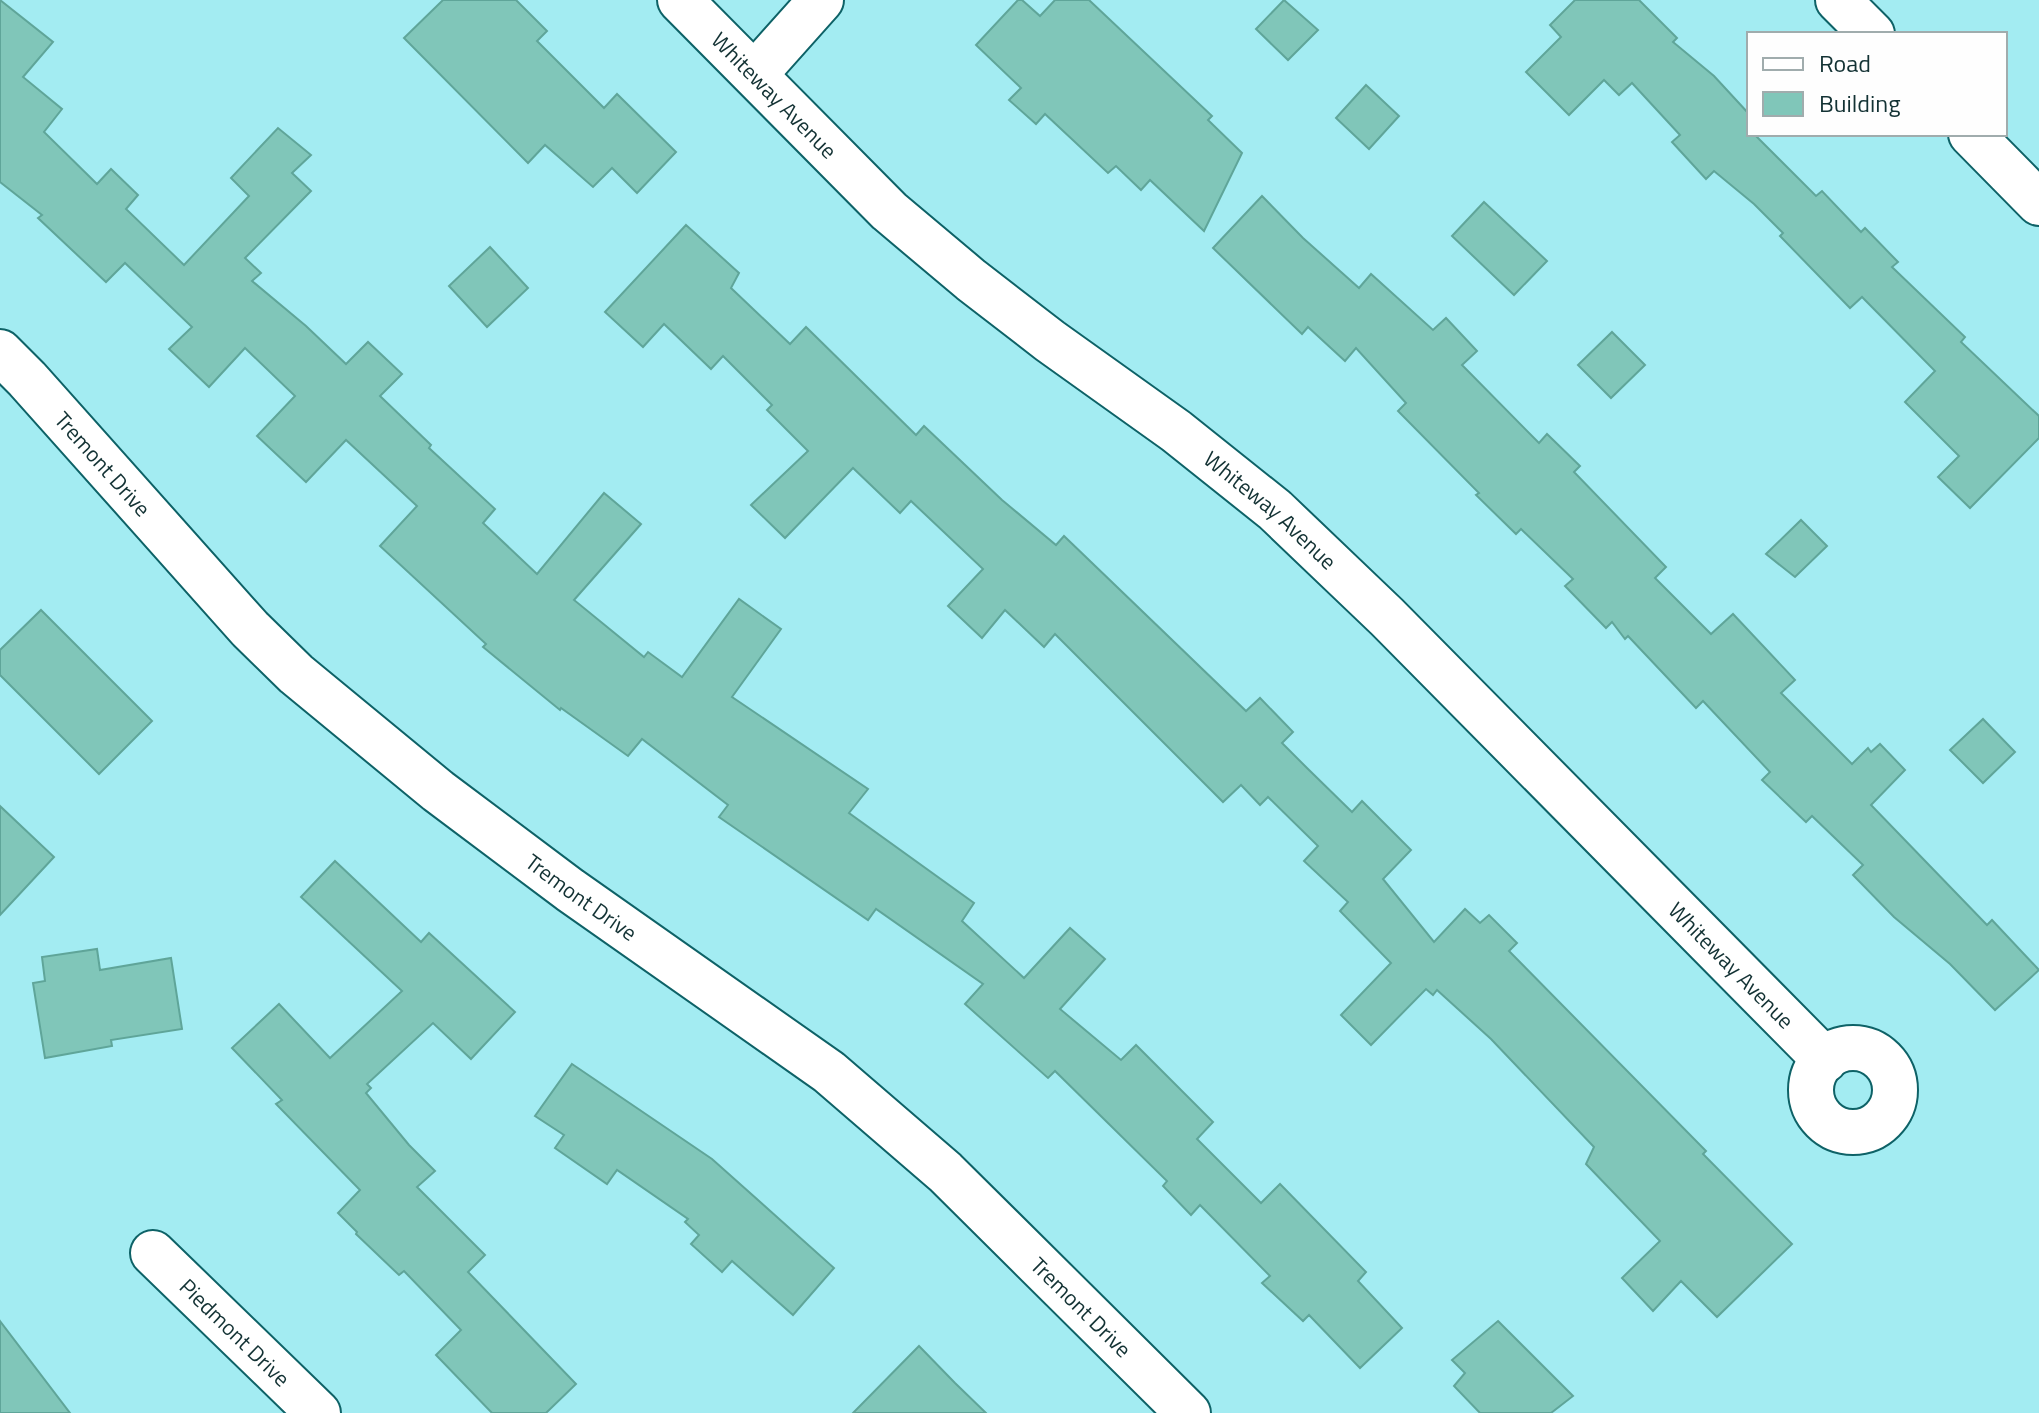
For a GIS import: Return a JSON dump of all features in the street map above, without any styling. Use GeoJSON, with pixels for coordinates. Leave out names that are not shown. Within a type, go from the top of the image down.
{"type":"FeatureCollection","features":[{"type":"Feature","properties":{"kind":"street","name":"Whiteway Avenue"},"geometry":{"type":"LineString","coordinates":[[680,0],[889,211],[971,280],[1176,431],[1275,510],[1387,617],[1825,1060]]}},
{"type":"Feature","properties":{"kind":"street"},"geometry":{"type":"LineString","coordinates":[[755,74],[821,0]]}},
{"type":"Feature","properties":{"kind":"street"},"geometry":{"type":"LineString","coordinates":[[1838,0],[1870,32]]}},
{"type":"Feature","properties":{"kind":"street"},"geometry":{"type":"LineString","coordinates":[[1973,136],[2039,203]]}},
{"type":"Feature","properties":{"kind":"street","name":"Tremont Drive"},"geometry":{"type":"LineString","coordinates":[[0,352],[250,629],[296,674],[438,791],[558,881],[829,1072],[945,1172],[1188,1413]]}},
{"type":"Feature","properties":{"kind":"street","name":"Piedmont Drive"},"geometry":{"type":"LineString","coordinates":[[153,1253],[318,1413]]}},
{"type":"Feature","properties":{"kind":"building"},"geometry":{"type":"Polygon","coordinates":[[[0,0],[53,42],[23,77],[62,109],[44,132],[97,184],[111,169],[138,195],[126,209],[184,265],[249,196],[231,178],[278,128],[311,155],[292,173],[311,191],[245,258],[261,273],[252,281],[346,364],[368,342],[402,374],[380,396],[431,445],[429,448],[495,509],[483,523],[537,574],[604,493],[641,524],[574,600],[644,657],[648,652],[682,677],[739,599],[781,629],[732,697],[868,789],[849,813],[974,903],[962,921],[1024,978],[1070,928],[1105,959],[1060,1009],[1121,1060],[1136,1045],[1213,1122],[1197,1139],[1261,1203],[1280,1184],[1366,1272],[1358,1281],[1402,1328],[1360,1368],[1309,1315],[1303,1321],[1262,1283],[1270,1276],[1200,1205],[1191,1215],[1163,1186],[1167,1181],[1055,1071],[1048,1078],[965,1004],[983,984],[876,909],[868,920],[719,817],[728,805],[642,739],[628,756],[560,710],[483,647],[486,644],[380,546],[417,506],[346,440],[306,482],[257,436],[295,396],[245,348],[209,387],[169,349],[192,327],[125,263],[106,282],[38,218],[42,215],[0,182],[0,0]]]}},
{"type":"Feature","properties":{"kind":"building"},"geometry":{"type":"Polygon","coordinates":[[[443,0],[516,0],[547,31],[537,41],[604,108],[617,94],[676,152],[637,193],[612,168],[593,187],[545,145],[528,163],[404,38],[443,0]]]}},
{"type":"Feature","properties":{"kind":"building"},"geometry":{"type":"Polygon","coordinates":[[[1018,0],[1040,16],[1055,0],[1089,0],[1212,116],[1208,120],[1242,153],[1204,231],[1150,180],[1141,190],[1116,166],[1108,173],[1045,114],[1036,124],[1009,100],[1021,88],[976,45],[1018,0]]]}},
{"type":"Feature","properties":{"kind":"building"},"geometry":{"type":"Polygon","coordinates":[[[1284,0],[1318,30],[1288,60],[1256,29],[1284,0]]]}},
{"type":"Feature","properties":{"kind":"building"},"geometry":{"type":"Polygon","coordinates":[[[1575,0],[1639,0],[1677,38],[1673,42],[1714,76],[1747,112],[1747,136],[1756,136],[1816,196],[1822,191],[1861,232],[1865,228],[1898,262],[1892,267],[1965,337],[1961,342],[2039,416],[2039,438],[1970,508],[1938,477],[1959,456],[1905,402],[1935,371],[1862,297],[1850,308],[1780,236],[1783,233],[1754,204],[1714,171],[1706,179],[1672,142],[1680,135],[1632,83],[1619,95],[1604,80],[1569,115],[1526,72],[1561,37],[1550,25],[1575,0]]]}},
{"type":"Feature","properties":{"kind":"building"},"geometry":{"type":"Polygon","coordinates":[[[1366,85],[1399,116],[1369,149],[1336,118],[1366,85]]]}},
{"type":"Feature","properties":{"kind":"building"},"geometry":{"type":"Polygon","coordinates":[[[1262,196],[1359,288],[1371,274],[1433,330],[1446,318],[1477,351],[1462,365],[1539,443],[1547,434],[1580,466],[1574,472],[1666,567],[1655,578],[1711,634],[1733,614],[1795,680],[1781,693],[1852,764],[1868,748],[1871,752],[1880,744],[1905,770],[1871,805],[1987,925],[1992,920],[2039,970],[1995,1010],[1853,875],[1863,865],[1812,816],[1806,822],[1762,780],[1770,772],[1703,701],[1696,708],[1628,636],[1625,639],[1612,622],[1606,628],[1565,586],[1573,579],[1521,529],[1516,534],[1476,495],[1479,493],[1398,411],[1406,403],[1356,348],[1345,361],[1308,327],[1302,334],[1213,248],[1262,196]]]}},
{"type":"Feature","properties":{"kind":"building"},"geometry":{"type":"Polygon","coordinates":[[[1484,202],[1547,261],[1514,295],[1452,236],[1484,202]]]}},
{"type":"Feature","properties":{"kind":"building"},"geometry":{"type":"Polygon","coordinates":[[[686,225],[739,273],[731,288],[790,344],[806,327],[916,435],[924,426],[1002,500],[1056,545],[1064,536],[1246,711],[1260,698],[1293,732],[1282,743],[1352,812],[1362,801],[1411,850],[1383,879],[1434,942],[1465,909],[1480,923],[1489,915],[1517,943],[1509,951],[1706,1151],[1703,1154],[1792,1244],[1717,1317],[1681,1281],[1653,1311],[1622,1278],[1660,1241],[1586,1164],[1594,1147],[1491,1039],[1437,990],[1433,995],[1426,989],[1371,1045],[1341,1015],[1391,963],[1340,911],[1348,902],[1304,861],[1318,846],[1268,797],[1260,805],[1241,785],[1223,802],[1055,634],[1044,647],[1005,610],[982,638],[948,606],[983,569],[911,501],[900,513],[853,468],[785,538],[751,505],[808,451],[767,410],[772,405],[723,356],[711,369],[664,324],[643,347],[605,312],[686,225]]]}},
{"type":"Feature","properties":{"kind":"building"},"geometry":{"type":"Polygon","coordinates":[[[490,247],[528,288],[487,327],[449,286],[490,247]]]}},
{"type":"Feature","properties":{"kind":"building"},"geometry":{"type":"Polygon","coordinates":[[[1612,332],[1645,365],[1611,398],[1578,365],[1612,332]]]}},
{"type":"Feature","properties":{"kind":"building"},"geometry":{"type":"Polygon","coordinates":[[[1801,520],[1827,546],[1795,577],[1766,554],[1801,520]]]}},
{"type":"Feature","properties":{"kind":"building"},"geometry":{"type":"Polygon","coordinates":[[[41,610],[152,721],[99,774],[0,675],[0,650],[41,610]]]}},
{"type":"Feature","properties":{"kind":"building"},"geometry":{"type":"Polygon","coordinates":[[[1983,719],[2015,752],[1983,783],[1950,750],[1983,719]]]}},
{"type":"Feature","properties":{"kind":"building"},"geometry":{"type":"Polygon","coordinates":[[[0,806],[54,857],[0,915],[0,806]]]}},
{"type":"Feature","properties":{"kind":"building"},"geometry":{"type":"Polygon","coordinates":[[[335,861],[421,942],[429,933],[515,1012],[471,1059],[433,1023],[367,1084],[371,1088],[366,1093],[435,1171],[417,1187],[485,1255],[468,1272],[576,1384],[546,1413],[492,1413],[436,1355],[461,1330],[404,1271],[399,1275],[338,1213],[360,1190],[276,1104],[282,1100],[232,1048],[279,1004],[330,1058],[402,991],[301,897],[335,861]]]}},
{"type":"Feature","properties":{"kind":"building"},"geometry":{"type":"Polygon","coordinates":[[[97,949],[100,970],[171,958],[182,1029],[111,1040],[112,1046],[45,1058],[33,983],[45,981],[42,957],[97,949]]]}},
{"type":"Feature","properties":{"kind":"building"},"geometry":{"type":"Polygon","coordinates":[[[572,1064],[712,1159],[834,1268],[793,1315],[732,1261],[722,1272],[691,1244],[699,1235],[685,1222],[688,1219],[617,1170],[607,1184],[555,1148],[564,1135],[535,1116],[572,1064]]]}},
{"type":"Feature","properties":{"kind":"building"},"geometry":{"type":"Polygon","coordinates":[[[0,1321],[70,1413],[0,1413],[0,1321]]]}},
{"type":"Feature","properties":{"kind":"building"},"geometry":{"type":"Polygon","coordinates":[[[1498,1321],[1573,1396],[1551,1413],[1480,1413],[1454,1386],[1465,1373],[1452,1360],[1498,1321]]]}},
{"type":"Feature","properties":{"kind":"building"},"geometry":{"type":"Polygon","coordinates":[[[919,1346],[955,1383],[986,1413],[853,1413],[919,1346]]]}}]}
